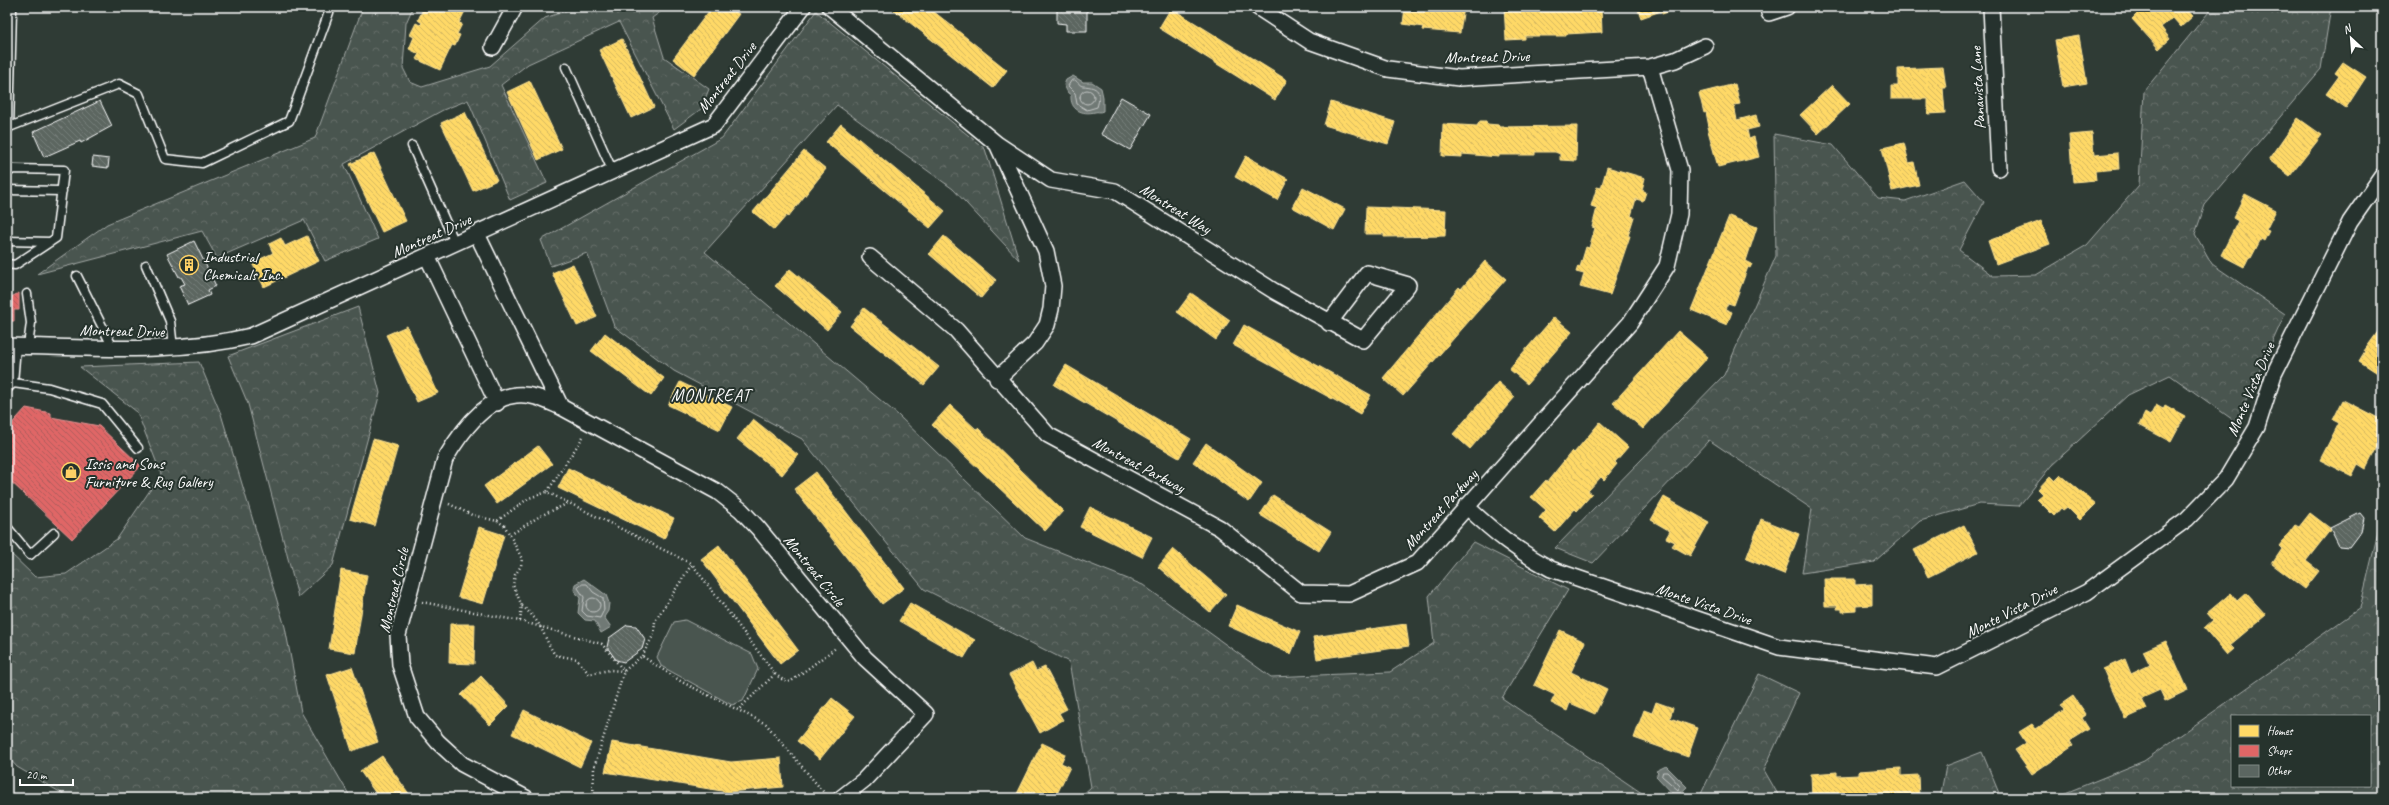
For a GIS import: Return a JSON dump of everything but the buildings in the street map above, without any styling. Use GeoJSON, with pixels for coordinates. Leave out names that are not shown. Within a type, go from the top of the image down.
{"type":"FeatureCollection","features":[{"type":"Feature","properties":{"kind":"street"},"geometry":{"type":"LineString","coordinates":[[493,47],[515,7]]}},
{"type":"Feature","properties":{"kind":"street","name":"Montreat Drive"},"geometry":{"type":"LineString","coordinates":[[17,346],[173,348],[205,346],[250,336],[456,244],[714,125],[803,7]]}},
{"type":"Feature","properties":{"kind":"street","name":"Montreat Way"},"geometry":{"type":"LineString","coordinates":[[830,7],[997,144],[1051,180],[1115,190],[1274,291],[1329,322],[1363,340],[1408,285],[1367,273],[1329,322]]}},
{"type":"Feature","properties":{"kind":"street","name":"Montreat Drive"},"geometry":{"type":"LineString","coordinates":[[1258,7],[1309,41],[1388,69],[1459,78],[1650,67],[1674,60],[1705,46]]}},
{"type":"Feature","properties":{"kind":"street"},"geometry":{"type":"LineString","coordinates":[[1769,13],[1787,7]]}},
{"type":"Feature","properties":{"kind":"street","name":"Panavista Lane"},"geometry":{"type":"LineString","coordinates":[[1991,7],[1999,168]]}},
{"type":"Feature","properties":{"kind":"street","name":"Montreat Parkway"},"geometry":{"type":"LineString","coordinates":[[870,257],[956,330],[1048,436],[1220,528],[1301,593],[1349,594],[1417,563],[1630,323],[1667,266],[1680,214],[1680,170],[1650,67]]}},
{"type":"Feature","properties":{"kind":"street","name":"Montreat Way"},"geometry":{"type":"LineString","coordinates":[[997,144],[1046,251],[1053,286],[1051,309],[1047,325],[1035,343],[997,379]]}},
{"type":"Feature","properties":{"kind":"street","name":"Monte Vista Drive"},"geometry":{"type":"LineString","coordinates":[[1466,506],[1519,552],[1552,569],[1771,645],[1937,667],[2087,592],[2187,519],[2226,479],[2257,427],[2274,374],[2350,222],[2382,176]]}},
{"type":"Feature","properties":{"kind":"street"},"geometry":{"type":"LineString","coordinates":[[476,234],[561,407]]}},
{"type":"Feature","properties":{"kind":"street"},"geometry":{"type":"LineString","coordinates":[[427,256],[497,402]]}},
{"type":"Feature","properties":{"kind":"street","name":"Montreat Circle"},"geometry":{"type":"LineString","coordinates":[[526,798],[462,764],[438,742],[417,717],[400,665],[398,635],[445,459],[459,435],[477,417],[497,402],[516,395],[537,397],[561,407],[694,477],[718,492],[741,510],[758,528],[864,658],[926,714],[864,780],[841,798]]}},
{"type":"Feature","properties":{"kind":"lane"},"geometry":{"type":"LineString","coordinates":[[11,9],[8,128],[119,84],[138,94],[165,158],[202,163],[289,121],[331,7]]}},
{"type":"Feature","properties":{"kind":"lane"},"geometry":{"type":"LineString","coordinates":[[566,67],[613,172]]}},
{"type":"Feature","properties":{"kind":"lane"},"geometry":{"type":"LineString","coordinates":[[412,146],[456,244]]}},
{"type":"Feature","properties":{"kind":"lane"},"geometry":{"type":"LineString","coordinates":[[7,173],[13,170],[64,170],[56,238],[15,265],[7,264]]}},
{"type":"Feature","properties":{"kind":"lane"},"geometry":{"type":"LineString","coordinates":[[7,190],[62,190]]}},
{"type":"Feature","properties":{"kind":"lane"},"geometry":{"type":"LineString","coordinates":[[7,240],[50,242]]}},
{"type":"Feature","properties":{"kind":"lane"},"geometry":{"type":"LineString","coordinates":[[146,265],[170,321],[173,348]]}},
{"type":"Feature","properties":{"kind":"lane"},"geometry":{"type":"LineString","coordinates":[[77,276],[113,348]]}},
{"type":"Feature","properties":{"kind":"lane"},"geometry":{"type":"LineString","coordinates":[[7,389],[13,383],[17,346],[31,323],[27,294]]}},
{"type":"Feature","properties":{"kind":"lane"},"geometry":{"type":"LineString","coordinates":[[13,383],[49,388],[102,404],[138,448]]}},
{"type":"Feature","properties":{"kind":"lane"},"geometry":{"type":"LineString","coordinates":[[7,527],[30,555],[54,533]]}},
{"type":"Feature","properties":{"kind":"path"},"geometry":{"type":"LineString","coordinates":[[497,521],[529,498],[547,492],[571,458],[591,423]]}},
{"type":"Feature","properties":{"kind":"path"},"geometry":{"type":"LineString","coordinates":[[547,492],[692,564],[775,674],[783,680],[790,682],[797,679],[848,639]]}},
{"type":"Feature","properties":{"kind":"path"},"geometry":{"type":"LineString","coordinates":[[435,497],[472,515],[497,521],[504,525],[522,559],[521,566],[515,575],[513,586],[522,606],[535,617],[542,627],[547,642],[555,655],[577,659],[589,674],[610,670],[624,671]]}},
{"type":"Feature","properties":{"kind":"path"},"geometry":{"type":"LineString","coordinates":[[510,534],[540,516],[569,503]]}},
{"type":"Feature","properties":{"kind":"path"},"geometry":{"type":"LineString","coordinates":[[593,798],[594,768],[624,671],[642,656],[654,634],[655,621],[692,564]]}},
{"type":"Feature","properties":{"kind":"path"},"geometry":{"type":"LineString","coordinates":[[408,599],[520,621],[602,644],[624,671]]}},
{"type":"Feature","properties":{"kind":"path"},"geometry":{"type":"LineString","coordinates":[[520,621],[522,606]]}},
{"type":"Feature","properties":{"kind":"path"},"geometry":{"type":"LineString","coordinates":[[642,656],[682,682],[766,724],[829,798]]}},
{"type":"Feature","properties":{"kind":"path"},"geometry":{"type":"LineString","coordinates":[[738,710],[775,674]]}},
{"type":"Feature","properties":{"kind":"green space"},"geometry":{"type":"Polygon","coordinates":[[[363,7],[413,7],[406,23],[403,68],[410,82],[422,87],[490,66],[545,18],[577,7],[667,7],[652,18],[664,57],[709,89],[701,109],[674,129],[619,22],[528,64],[501,85],[547,183],[510,200],[468,100],[443,110],[344,164],[378,239],[325,261],[304,220],[217,258],[202,231],[37,274],[107,224],[315,138],[363,7]]]}},
{"type":"Feature","properties":{"kind":"green space"},"geometry":{"type":"Polygon","coordinates":[[[2213,7],[2331,7],[2321,69],[2205,205],[2195,234],[2212,264],[2285,314],[2236,422],[2170,375],[2128,395],[2051,466],[2019,506],[1979,504],[1920,521],[1874,562],[1802,573],[1812,509],[1709,440],[1593,563],[1555,548],[1724,375],[1776,256],[1774,134],[1833,145],[1878,198],[1905,201],[1965,180],[1984,202],[1959,250],[1993,276],[2036,275],[2087,245],[2139,185],[2144,91],[2213,7]]]}},
{"type":"Feature","properties":{"kind":"green space"},"geometry":{"type":"Polygon","coordinates":[[[816,11],[985,149],[1019,260],[953,189],[837,105],[705,252],[898,415],[1025,538],[1143,585],[1271,677],[1390,672],[1434,643],[1429,596],[1473,542],[1568,590],[1502,698],[1649,798],[1079,798],[1091,787],[1069,662],[924,589],[802,439],[674,371],[614,326],[587,253],[551,266],[541,240],[722,138],[816,11]]]}},
{"type":"Feature","properties":{"kind":"green space"},"geometry":{"type":"Polygon","coordinates":[[[358,307],[380,393],[333,565],[298,597],[248,404],[228,356],[358,307]]]}},
{"type":"Feature","properties":{"kind":"green space"},"geometry":{"type":"Polygon","coordinates":[[[199,362],[221,414],[285,627],[301,712],[351,798],[70,798],[17,767],[7,756],[7,550],[35,577],[66,574],[117,539],[161,474],[137,412],[80,367],[199,362]]]}},
{"type":"Feature","properties":{"kind":"green space"},"geometry":{"type":"Polygon","coordinates":[[[2382,515],[2382,798],[2053,798],[2144,761],[2360,608],[2382,515]]]}},
{"type":"Feature","properties":{"kind":"green space"},"geometry":{"type":"Polygon","coordinates":[[[685,620],[752,654],[758,669],[743,701],[732,705],[661,666],[657,657],[674,622],[685,620]]]}},
{"type":"Feature","properties":{"kind":"green space"},"geometry":{"type":"Polygon","coordinates":[[[1759,674],[1799,693],[1764,770],[1780,798],[1699,798],[1759,674]]]}},
{"type":"Feature","properties":{"kind":"green space"},"geometry":{"type":"Polygon","coordinates":[[[1982,752],[2001,798],[1940,798],[1946,766],[1982,752]]]}},
{"type":"Feature","properties":{"kind":"water"},"geometry":{"type":"Polygon","coordinates":[[[1073,76],[1083,82],[1092,82],[1101,88],[1103,97],[1103,111],[1086,113],[1075,108],[1072,104],[1071,95],[1068,93],[1064,85],[1066,80],[1073,76]]]}},
{"type":"Feature","properties":{"kind":"water"},"geometry":{"type":"Polygon","coordinates":[[[584,579],[606,595],[609,603],[608,611],[604,617],[611,627],[601,633],[595,621],[585,620],[578,613],[580,598],[574,590],[575,584],[584,579]]]}},
{"type":"Feature","properties":{"kind":"water"},"geometry":{"type":"Polygon","coordinates":[[[1666,766],[1687,787],[1676,797],[1656,776],[1658,773],[1656,771],[1666,766]]]}},
{"type":"Feature","properties":{"kind":"place","name":"Industrial Chemicals Inc."},"geometry":{"type":"Point","coordinates":[189,265]}},
{"type":"Feature","properties":{"kind":"place","name":"Issis and Sons Furniture & Rug Gallery"},"geometry":{"type":"Point","coordinates":[71,472]}},
{"type":"Feature","properties":{"kind":"district","name":"MONTREAT"},"geometry":{"type":"Point","coordinates":[711,395]}}]}
